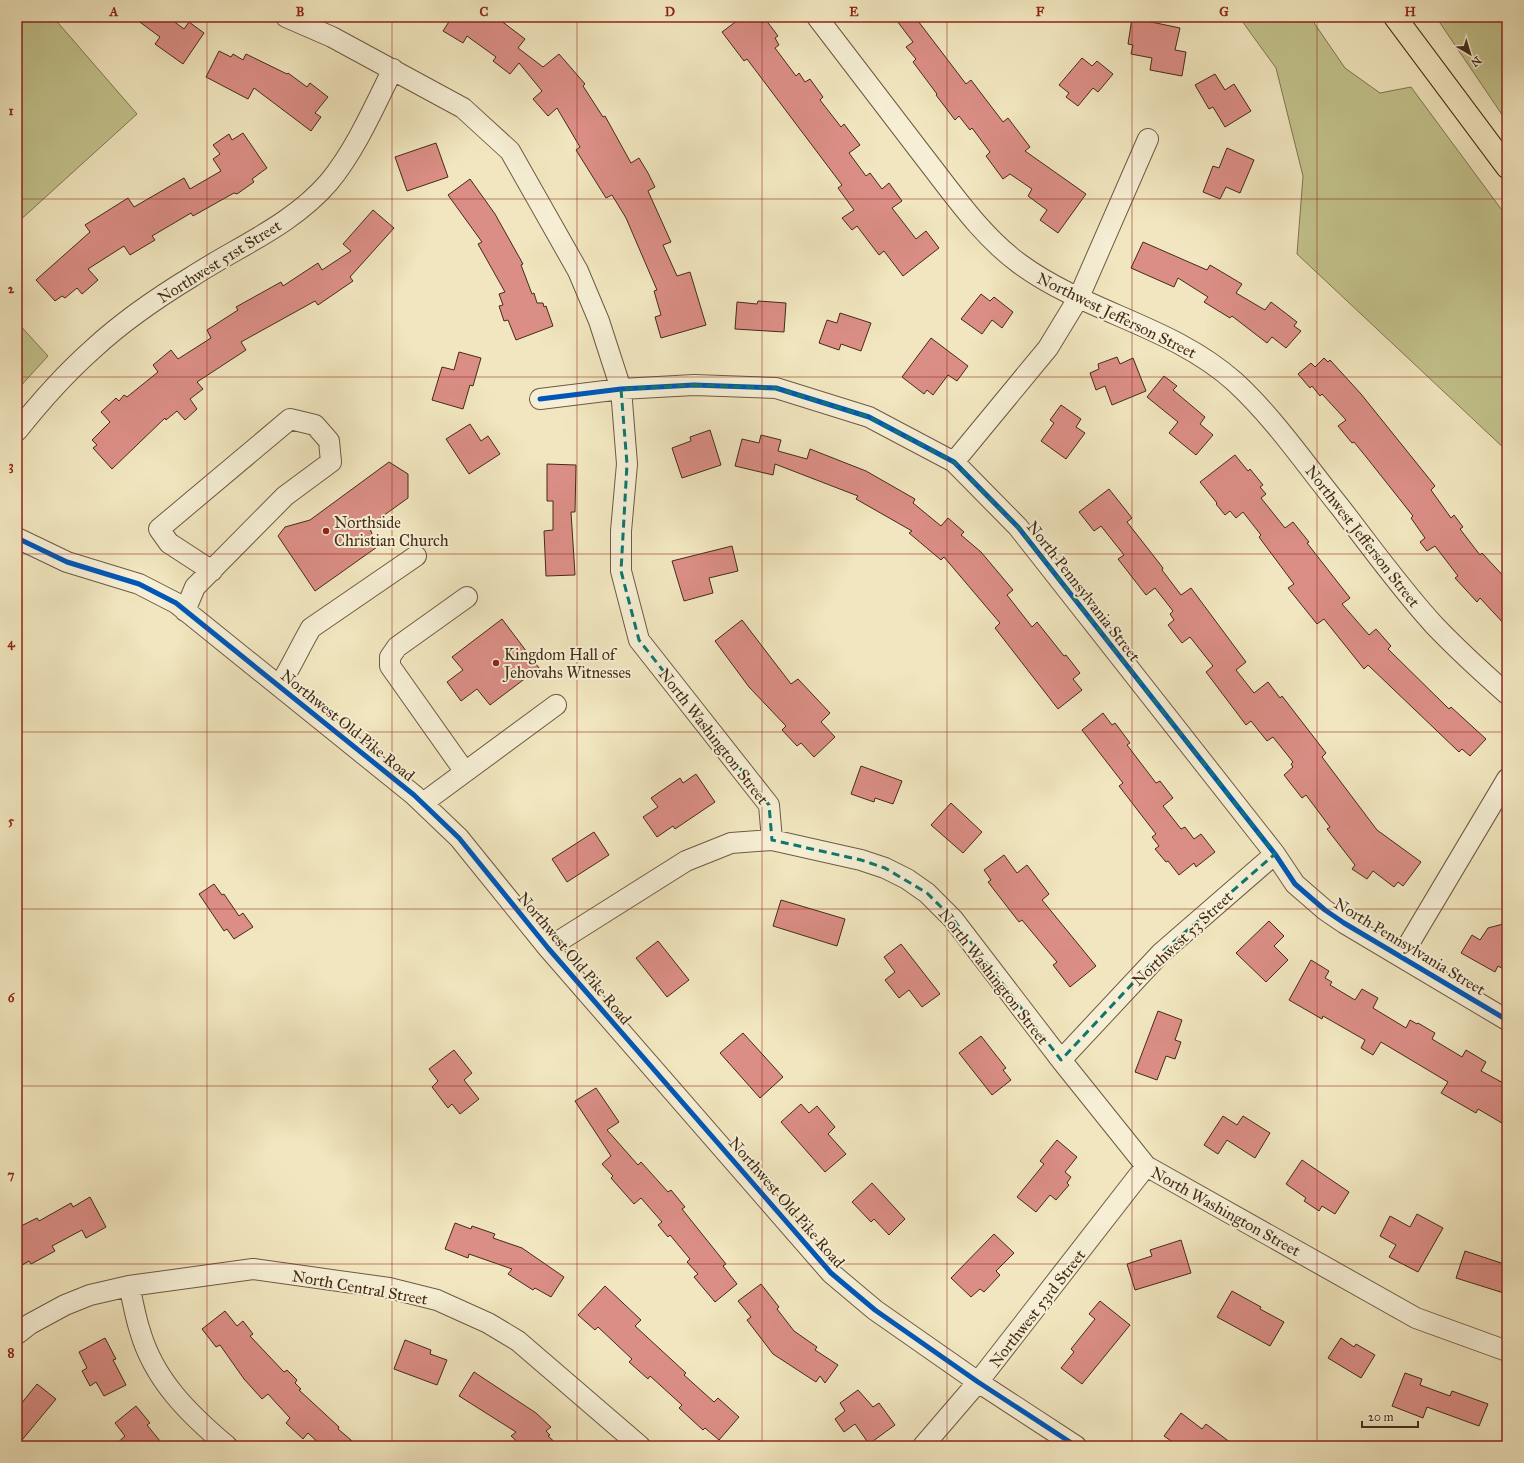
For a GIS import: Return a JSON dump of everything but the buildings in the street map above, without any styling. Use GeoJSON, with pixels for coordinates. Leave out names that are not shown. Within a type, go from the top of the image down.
{"type":"FeatureCollection","features":[{"type":"Feature","properties":{"kind":"highway"},"geometry":{"type":"LineString","coordinates":[[1395,17],[1507,166]]}},
{"type":"Feature","properties":{"kind":"street","name":"North Washington Street"},"geometry":{"type":"LineString","coordinates":[[286,17],[332,37],[463,108],[510,151],[578,271],[599,321],[621,389],[627,464],[621,531],[621,571],[639,640],[769,805],[772,840],[873,864],[906,879],[927,893],[953,919],[1061,1060],[1146,1166],[1416,1318],[1507,1351]]}},
{"type":"Feature","properties":{"kind":"street","name":"Northwest Jefferson Street"},"geometry":{"type":"LineString","coordinates":[[817,17],[965,210],[993,241],[1018,263],[1039,277],[1079,297],[1158,332],[1201,356],[1234,381],[1268,416],[1401,587],[1434,625],[1469,661],[1507,694]]}},
{"type":"Feature","properties":{"kind":"street","name":"Northwest 51st Street"},"geometry":{"type":"LineString","coordinates":[[17,431],[33,410],[93,348],[142,310],[193,275],[258,240],[301,209],[328,182],[357,140],[393,69]]}},
{"type":"Feature","properties":{"kind":"street"},"geometry":{"type":"LineString","coordinates":[[954,462],[1048,348],[1079,297],[1148,139]]}},
{"type":"Feature","properties":{"kind":"street","name":"North Pennsylvania Street"},"geometry":{"type":"LineString","coordinates":[[540,399],[621,389],[694,385],[776,388],[869,417],[954,462],[1018,527],[1275,854],[1295,884],[1325,910],[1507,1020]]}},
{"type":"Feature","properties":{"kind":"street"},"geometry":{"type":"LineString","coordinates":[[185,611],[195,587],[212,571],[285,496],[331,462],[329,441],[316,425],[290,419],[159,529],[169,544],[212,571]]}},
{"type":"Feature","properties":{"kind":"street","name":"Northwest Old Pike Road"},"geometry":{"type":"LineString","coordinates":[[17,538],[67,562],[139,584],[176,603],[422,803],[460,838],[548,948],[831,1273],[875,1310],[978,1382],[1076,1446]]}},
{"type":"Feature","properties":{"kind":"street"},"geometry":{"type":"LineString","coordinates":[[279,686],[292,666],[302,644],[312,628],[416,556]]}},
{"type":"Feature","properties":{"kind":"street"},"geometry":{"type":"LineString","coordinates":[[465,772],[390,666],[390,657],[397,648],[467,597]]}},
{"type":"Feature","properties":{"kind":"street"},"geometry":{"type":"LineString","coordinates":[[422,803],[556,705]]}},
{"type":"Feature","properties":{"kind":"street"},"geometry":{"type":"LineString","coordinates":[[1401,957],[1507,779]]}},
{"type":"Feature","properties":{"kind":"street"},"geometry":{"type":"LineString","coordinates":[[548,948],[686,861],[731,843],[772,840]]}},
{"type":"Feature","properties":{"kind":"street","name":"Northwest 53 Street"},"geometry":{"type":"LineString","coordinates":[[1061,1060],[1161,953],[1275,854]]}},
{"type":"Feature","properties":{"kind":"street","name":"Northwest 53rd Street"},"geometry":{"type":"LineString","coordinates":[[923,1446],[978,1382],[1146,1166]]}},
{"type":"Feature","properties":{"kind":"street","name":"North Central Street"},"geometry":{"type":"LineString","coordinates":[[17,1334],[30,1324],[65,1305],[90,1296],[129,1286],[253,1269],[388,1288],[437,1300],[488,1323],[518,1341],[640,1446]]}},
{"type":"Feature","properties":{"kind":"street"},"geometry":{"type":"LineString","coordinates":[[129,1286],[140,1332],[150,1358],[165,1383],[182,1406],[227,1446]]}},
{"type":"Feature","properties":{"kind":"highlighted area"},"geometry":{"type":"Polygon","coordinates":[[[694,385],[776,388],[869,417],[954,462],[1018,527],[1275,854],[1161,953],[1061,1060],[953,919],[927,893],[885,868],[861,860],[772,840],[769,805],[639,640],[621,571],[627,464],[621,389],[694,385]]]}},
{"type":"Feature","properties":{"kind":"green space"},"geometry":{"type":"Polygon","coordinates":[[[17,17],[53,17],[137,114],[17,223],[17,17]]]}},
{"type":"Feature","properties":{"kind":"green space"},"geometry":{"type":"Polygon","coordinates":[[[1239,17],[1310,17],[1345,68],[1380,93],[1411,87],[1507,217],[1507,451],[1297,254],[1303,176],[1276,68],[1239,17]]]}},
{"type":"Feature","properties":{"kind":"green space"},"geometry":{"type":"Polygon","coordinates":[[[1436,17],[1507,17],[1507,122],[1436,17]]]}},
{"type":"Feature","properties":{"kind":"green space"},"geometry":{"type":"Polygon","coordinates":[[[17,322],[48,356],[17,390],[17,322]]]}},
{"type":"Feature","properties":{"kind":"cycle path"},"geometry":{"type":"LineString","coordinates":[[540,399],[621,389],[694,385],[776,388],[869,417],[954,462],[1018,527],[1275,854],[1295,884],[1325,910],[1344,923],[1507,1020]]}},
{"type":"Feature","properties":{"kind":"cycle path"},"geometry":{"type":"LineString","coordinates":[[17,538],[67,562],[139,584],[176,603],[414,795],[459,838],[548,948],[831,1273],[875,1310],[978,1382],[1076,1446]]}},
{"type":"Feature","properties":{"kind":"place","name":"Northside Christian Church"},"geometry":{"type":"Point","coordinates":[326,531]}},
{"type":"Feature","properties":{"kind":"place","name":"Kingdom Hall of Jehovahs Witnesses"},"geometry":{"type":"Point","coordinates":[496,663]}}]}
